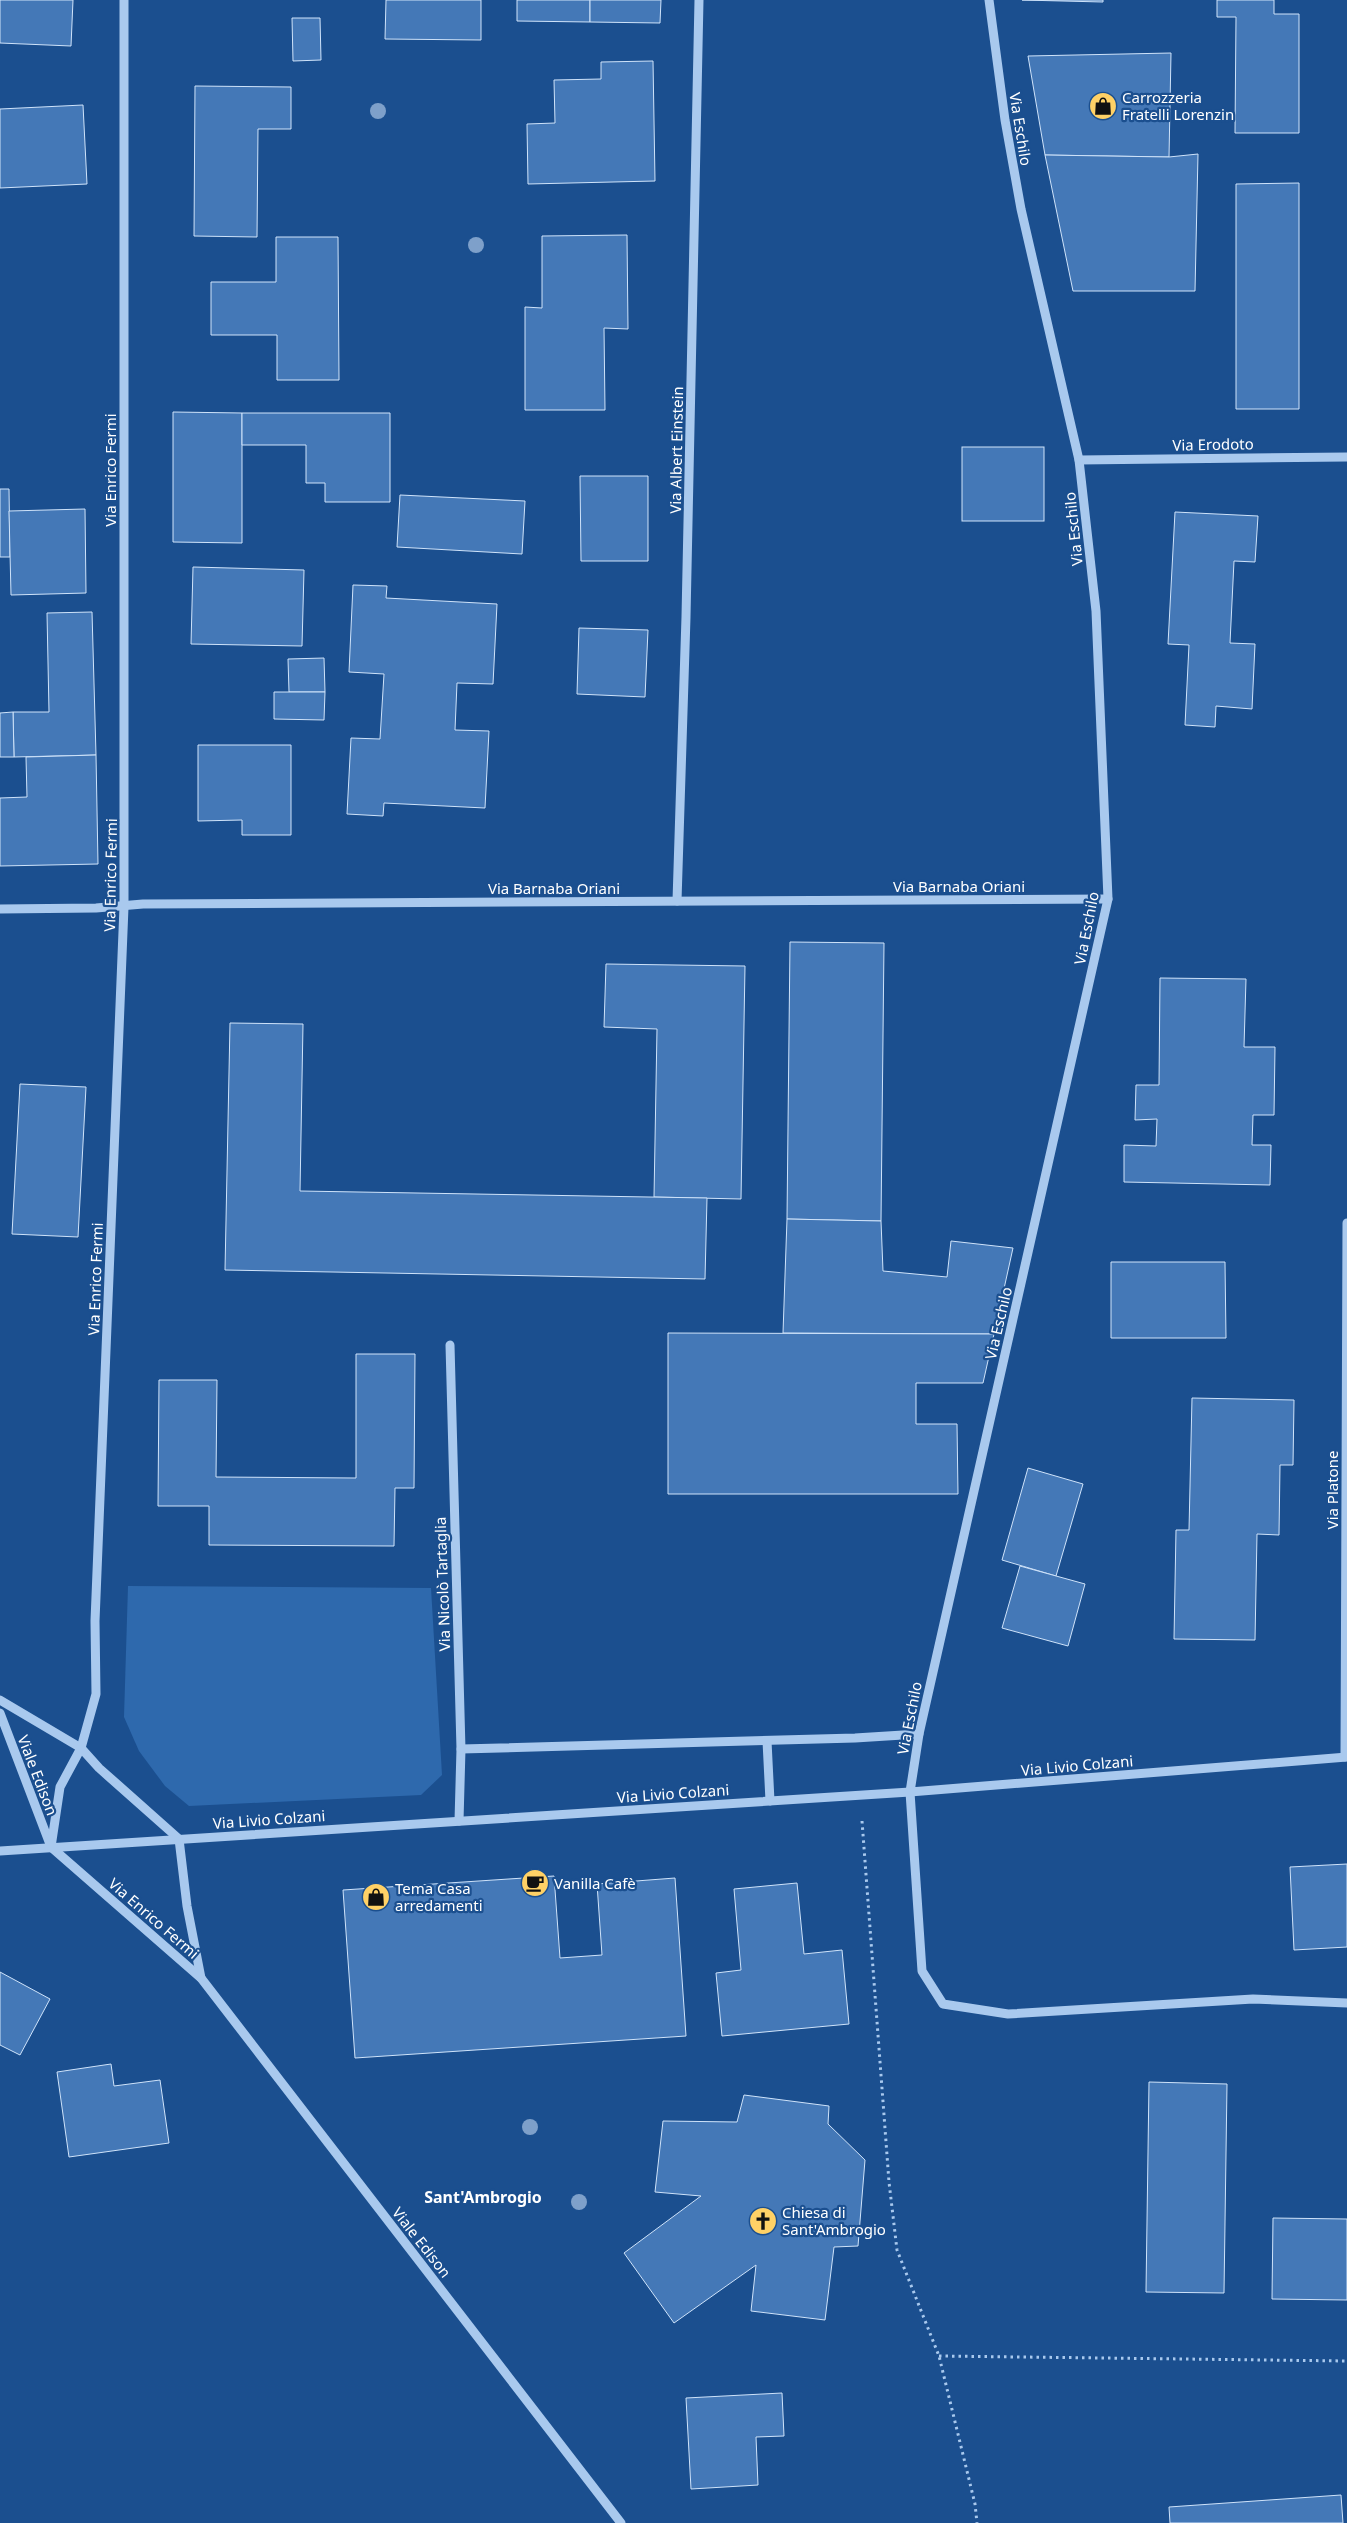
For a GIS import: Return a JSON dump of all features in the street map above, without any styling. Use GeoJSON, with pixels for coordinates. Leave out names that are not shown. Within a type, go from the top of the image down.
{"type":"FeatureCollection","features":[{"type":"Feature","properties":{"kind":"street","name":"Via Enrico Fermi"},"geometry":{"type":"LineString","coordinates":[[124,0],[124,907],[95,1621],[96,1694],[81,1748],[60,1787],[51,1847],[201,1978]]}},
{"type":"Feature","properties":{"kind":"street","name":"Via Albert Einstein"},"geometry":{"type":"LineString","coordinates":[[677,901],[686,607],[699,0]]}},
{"type":"Feature","properties":{"kind":"street","name":"Via Eschilo"},"geometry":{"type":"LineString","coordinates":[[989,0],[1007,130],[1020,201],[1079,460],[1096,611],[1108,899],[919,1734],[910,1792],[922,1971],[944,2004],[1008,2014],[1253,1999],[1347,2003]]}},
{"type":"Feature","properties":{"kind":"street","name":"Via Erodoto"},"geometry":{"type":"LineString","coordinates":[[1079,460],[1347,456]]}},
{"type":"Feature","properties":{"kind":"street","name":"Via Barnaba Oriani"},"geometry":{"type":"LineString","coordinates":[[0,909],[124,907],[142,904],[1108,899]]}},
{"type":"Feature","properties":{"kind":"street","name":"Via Platone"},"geometry":{"type":"LineString","coordinates":[[1346,1757],[1347,1223]]}},
{"type":"Feature","properties":{"kind":"street","name":"Via Nicolò Tartaglia"},"geometry":{"type":"LineString","coordinates":[[450,1345],[461,1749],[459,1821]]}},
{"type":"Feature","properties":{"kind":"street","name":"Viale Edison"},"geometry":{"type":"LineString","coordinates":[[0,1700],[81,1748]]}},
{"type":"Feature","properties":{"kind":"street","name":"Viale Edison"},"geometry":{"type":"LineString","coordinates":[[0,1713],[51,1847]]}},
{"type":"Feature","properties":{"kind":"street"},"geometry":{"type":"LineString","coordinates":[[461,1749],[767,1741],[919,1734]]}},
{"type":"Feature","properties":{"kind":"street"},"geometry":{"type":"LineString","coordinates":[[767,1741],[770,1801]]}},
{"type":"Feature","properties":{"kind":"street"},"geometry":{"type":"LineString","coordinates":[[81,1748],[99,1768],[179,1839]]}},
{"type":"Feature","properties":{"kind":"street","name":"Via Livio Colzani"},"geometry":{"type":"LineString","coordinates":[[0,1850],[910,1792],[1346,1757]]}},
{"type":"Feature","properties":{"kind":"street","name":"Via Enrico Fermi"},"geometry":{"type":"LineString","coordinates":[[179,1839],[187,1906],[201,1978]]}},
{"type":"Feature","properties":{"kind":"street","name":"Viale Edison"},"geometry":{"type":"LineString","coordinates":[[201,1978],[621,2523]]}},
{"type":"Feature","properties":{"kind":"path"},"geometry":{"type":"LineString","coordinates":[[860,1795],[888,2182],[897,2250],[939,2356],[975,2504],[977,2523]]}},
{"type":"Feature","properties":{"kind":"path"},"geometry":{"type":"LineString","coordinates":[[939,2356],[1347,2361]]}},
{"type":"Feature","properties":{"kind":"shaded area"},"geometry":{"type":"Polygon","coordinates":[[[128,1586],[431,1588],[442,1775],[421,1795],[189,1806],[165,1786],[139,1751],[124,1717],[128,1586]]]}},
{"type":"Feature","properties":{"kind":"building"},"geometry":{"type":"Polygon","coordinates":[[[0,0],[73,0],[71,46],[0,43],[0,0]]]}},
{"type":"Feature","properties":{"kind":"building"},"geometry":{"type":"Polygon","coordinates":[[[386,0],[481,0],[481,40],[385,39],[386,0]]]}},
{"type":"Feature","properties":{"kind":"building"},"geometry":{"type":"Polygon","coordinates":[[[517,0],[590,0],[590,22],[517,21],[517,0]]]}},
{"type":"Feature","properties":{"kind":"building"},"geometry":{"type":"Polygon","coordinates":[[[590,0],[661,0],[660,23],[590,22],[590,0]]]}},
{"type":"Feature","properties":{"kind":"building"},"geometry":{"type":"Polygon","coordinates":[[[1022,0],[1103,0],[1103,2],[1022,0]]]}},
{"type":"Feature","properties":{"kind":"building"},"geometry":{"type":"Polygon","coordinates":[[[1217,0],[1274,0],[1274,14],[1299,14],[1299,133],[1235,133],[1236,17],[1217,17],[1217,0]]]}},
{"type":"Feature","properties":{"kind":"building"},"geometry":{"type":"Polygon","coordinates":[[[292,18],[320,18],[321,60],[293,61],[292,18]]]}},
{"type":"Feature","properties":{"kind":"building","name":"Carrozzeria Fratelli Lorenzin"},"geometry":{"type":"Polygon","coordinates":[[[1171,53],[1169,157],[1045,155],[1028,56],[1171,53]]]}},
{"type":"Feature","properties":{"kind":"building"},"geometry":{"type":"Polygon","coordinates":[[[653,61],[655,181],[528,184],[527,124],[555,123],[554,80],[601,79],[601,62],[653,61]]]}},
{"type":"Feature","properties":{"kind":"building"},"geometry":{"type":"Polygon","coordinates":[[[195,86],[291,87],[291,129],[258,129],[257,237],[194,236],[195,86]]]}},
{"type":"Feature","properties":{"kind":"building"},"geometry":{"type":"Polygon","coordinates":[[[83,105],[87,184],[0,188],[0,109],[83,105]]]}},
{"type":"Feature","properties":{"kind":"building"},"geometry":{"type":"Polygon","coordinates":[[[1198,154],[1195,291],[1073,291],[1045,155],[1169,157],[1198,154]]]}},
{"type":"Feature","properties":{"kind":"building"},"geometry":{"type":"Polygon","coordinates":[[[1299,183],[1299,409],[1236,409],[1236,184],[1299,183]]]}},
{"type":"Feature","properties":{"kind":"building"},"geometry":{"type":"Polygon","coordinates":[[[627,235],[628,329],[604,328],[605,410],[525,410],[525,307],[542,308],[542,236],[627,235]]]}},
{"type":"Feature","properties":{"kind":"building"},"geometry":{"type":"Polygon","coordinates":[[[276,237],[338,237],[339,380],[277,380],[277,335],[211,335],[211,282],[276,282],[276,237]]]}},
{"type":"Feature","properties":{"kind":"building"},"geometry":{"type":"Polygon","coordinates":[[[173,412],[242,413],[242,543],[173,542],[173,412]]]}},
{"type":"Feature","properties":{"kind":"building"},"geometry":{"type":"Polygon","coordinates":[[[242,413],[390,413],[390,502],[325,502],[325,483],[306,483],[306,445],[242,445],[242,413]]]}},
{"type":"Feature","properties":{"kind":"building"},"geometry":{"type":"Polygon","coordinates":[[[962,447],[1044,447],[1044,521],[962,521],[962,447]]]}},
{"type":"Feature","properties":{"kind":"building"},"geometry":{"type":"Polygon","coordinates":[[[580,476],[648,476],[648,561],[581,561],[580,476]]]}},
{"type":"Feature","properties":{"kind":"building"},"geometry":{"type":"Polygon","coordinates":[[[0,489],[9,489],[10,557],[0,557],[0,489]]]}},
{"type":"Feature","properties":{"kind":"building"},"geometry":{"type":"Polygon","coordinates":[[[400,495],[525,501],[522,554],[397,547],[400,495]]]}},
{"type":"Feature","properties":{"kind":"building"},"geometry":{"type":"Polygon","coordinates":[[[85,509],[86,593],[11,595],[9,511],[85,509]]]}},
{"type":"Feature","properties":{"kind":"building"},"geometry":{"type":"Polygon","coordinates":[[[1175,512],[1258,516],[1255,562],[1234,561],[1230,643],[1255,644],[1252,709],[1216,706],[1215,727],[1185,725],[1189,645],[1168,644],[1175,512]]]}},
{"type":"Feature","properties":{"kind":"building"},"geometry":{"type":"Polygon","coordinates":[[[193,567],[304,570],[302,646],[191,644],[193,567]]]}},
{"type":"Feature","properties":{"kind":"building"},"geometry":{"type":"Polygon","coordinates":[[[353,585],[387,586],[386,598],[497,604],[493,684],[457,683],[455,730],[489,731],[485,808],[384,803],[383,816],[347,814],[351,738],[380,739],[384,674],[349,672],[353,585]]]}},
{"type":"Feature","properties":{"kind":"building"},"geometry":{"type":"Polygon","coordinates":[[[92,612],[96,755],[14,757],[13,712],[49,712],[47,613],[92,612]]]}},
{"type":"Feature","properties":{"kind":"building"},"geometry":{"type":"Polygon","coordinates":[[[579,628],[648,630],[645,697],[577,694],[579,628]]]}},
{"type":"Feature","properties":{"kind":"building"},"geometry":{"type":"Polygon","coordinates":[[[324,658],[325,692],[289,692],[288,659],[324,658]]]}},
{"type":"Feature","properties":{"kind":"building"},"geometry":{"type":"Polygon","coordinates":[[[274,692],[325,692],[324,720],[274,719],[274,692]]]}},
{"type":"Feature","properties":{"kind":"building"},"geometry":{"type":"Polygon","coordinates":[[[13,712],[14,757],[0,757],[0,713],[13,712]]]}},
{"type":"Feature","properties":{"kind":"building"},"geometry":{"type":"Polygon","coordinates":[[[198,745],[291,745],[291,835],[242,835],[242,820],[198,821],[198,745]]]}},
{"type":"Feature","properties":{"kind":"building"},"geometry":{"type":"Polygon","coordinates":[[[96,755],[98,864],[0,866],[0,798],[27,797],[26,757],[96,755]]]}},
{"type":"Feature","properties":{"kind":"building"},"geometry":{"type":"Polygon","coordinates":[[[790,942],[884,943],[881,1221],[787,1219],[790,942]]]}},
{"type":"Feature","properties":{"kind":"building"},"geometry":{"type":"Polygon","coordinates":[[[606,964],[745,966],[741,1199],[654,1197],[657,1029],[604,1027],[606,964]]]}},
{"type":"Feature","properties":{"kind":"building"},"geometry":{"type":"Polygon","coordinates":[[[1160,978],[1246,979],[1244,1047],[1275,1047],[1274,1115],[1253,1115],[1252,1145],[1271,1145],[1270,1185],[1124,1182],[1124,1145],[1156,1146],[1157,1119],[1135,1120],[1136,1085],[1159,1085],[1160,978]]]}},
{"type":"Feature","properties":{"kind":"building"},"geometry":{"type":"Polygon","coordinates":[[[230,1023],[303,1024],[300,1191],[707,1198],[705,1279],[225,1270],[230,1023]]]}},
{"type":"Feature","properties":{"kind":"building"},"geometry":{"type":"Polygon","coordinates":[[[20,1084],[86,1087],[78,1237],[12,1234],[20,1084]]]}},
{"type":"Feature","properties":{"kind":"building"},"geometry":{"type":"Polygon","coordinates":[[[787,1219],[881,1221],[883,1271],[947,1277],[951,1241],[1013,1248],[994,1334],[783,1333],[787,1219]]]}},
{"type":"Feature","properties":{"kind":"building"},"geometry":{"type":"Polygon","coordinates":[[[1111,1262],[1225,1262],[1226,1338],[1111,1338],[1111,1262]]]}},
{"type":"Feature","properties":{"kind":"building"},"geometry":{"type":"Polygon","coordinates":[[[668,1333],[994,1334],[983,1383],[916,1383],[916,1424],[957,1424],[958,1494],[668,1494],[668,1333]]]}},
{"type":"Feature","properties":{"kind":"building"},"geometry":{"type":"Polygon","coordinates":[[[356,1354],[415,1354],[414,1488],[395,1488],[394,1546],[209,1545],[209,1506],[158,1506],[159,1380],[217,1380],[216,1477],[356,1478],[356,1354]]]}},
{"type":"Feature","properties":{"kind":"building"},"geometry":{"type":"Polygon","coordinates":[[[1192,1398],[1294,1400],[1293,1465],[1280,1465],[1279,1535],[1257,1534],[1255,1640],[1174,1639],[1176,1530],[1189,1530],[1192,1398]]]}},
{"type":"Feature","properties":{"kind":"building"},"geometry":{"type":"Polygon","coordinates":[[[1028,1468],[1083,1484],[1056,1576],[1002,1560],[1028,1468]]]}},
{"type":"Feature","properties":{"kind":"building"},"geometry":{"type":"Polygon","coordinates":[[[1020,1566],[1085,1584],[1068,1646],[1002,1628],[1020,1566]]]}},
{"type":"Feature","properties":{"kind":"building"},"geometry":{"type":"Polygon","coordinates":[[[1347,1864],[1347,1947],[1294,1950],[1290,1867],[1347,1864]]]}},
{"type":"Feature","properties":{"kind":"building"},"geometry":{"type":"Polygon","coordinates":[[[554,1876],[560,1958],[602,1955],[597,1884],[675,1878],[686,2036],[355,2058],[343,1890],[554,1876]]]}},
{"type":"Feature","properties":{"kind":"building"},"geometry":{"type":"Polygon","coordinates":[[[797,1883],[804,1954],[842,1950],[849,2024],[722,2036],[716,1973],[741,1970],[734,1889],[797,1883]]]}},
{"type":"Feature","properties":{"kind":"building"},"geometry":{"type":"Polygon","coordinates":[[[0,1972],[50,1999],[20,2055],[0,2045],[0,1972]]]}},
{"type":"Feature","properties":{"kind":"building"},"geometry":{"type":"Polygon","coordinates":[[[111,2064],[114,2086],[160,2080],[169,2143],[69,2157],[57,2072],[111,2064]]]}},
{"type":"Feature","properties":{"kind":"building"},"geometry":{"type":"Polygon","coordinates":[[[1149,2082],[1227,2084],[1224,2293],[1146,2292],[1149,2082]]]}},
{"type":"Feature","properties":{"kind":"building","name":"Chiesa di Sant'Ambrogio"},"geometry":{"type":"Polygon","coordinates":[[[744,2095],[829,2106],[828,2124],[865,2160],[858,2246],[834,2247],[825,2320],[751,2311],[756,2265],[674,2323],[624,2253],[701,2196],[655,2192],[663,2121],[737,2122],[744,2095]]]}},
{"type":"Feature","properties":{"kind":"building"},"geometry":{"type":"Polygon","coordinates":[[[1273,2218],[1347,2219],[1347,2300],[1272,2299],[1273,2218]]]}},
{"type":"Feature","properties":{"kind":"building"},"geometry":{"type":"Polygon","coordinates":[[[782,2393],[784,2436],[756,2437],[758,2485],[691,2489],[686,2398],[782,2393]]]}},
{"type":"Feature","properties":{"kind":"building"},"geometry":{"type":"Polygon","coordinates":[[[1341,2495],[1343,2523],[1170,2523],[1169,2507],[1341,2495]]]}},
{"type":"Feature","properties":{"kind":"place","name":"Carrozzeria Fratelli Lorenzin"},"geometry":{"type":"Point","coordinates":[1103,106]}},
{"type":"Feature","properties":{"kind":"place","name":"Vanilla Cafè"},"geometry":{"type":"Point","coordinates":[535,1883]}},
{"type":"Feature","properties":{"kind":"place","name":"Tema Casa arredamenti"},"geometry":{"type":"Point","coordinates":[376,1897]}},
{"type":"Feature","properties":{"kind":"place","name":"Chiesa di Sant'Ambrogio"},"geometry":{"type":"Point","coordinates":[763,2221]}},
{"type":"Feature","properties":{"kind":"district","name":"Sant'Ambrogio"},"geometry":{"type":"Point","coordinates":[483,2197]}}]}
